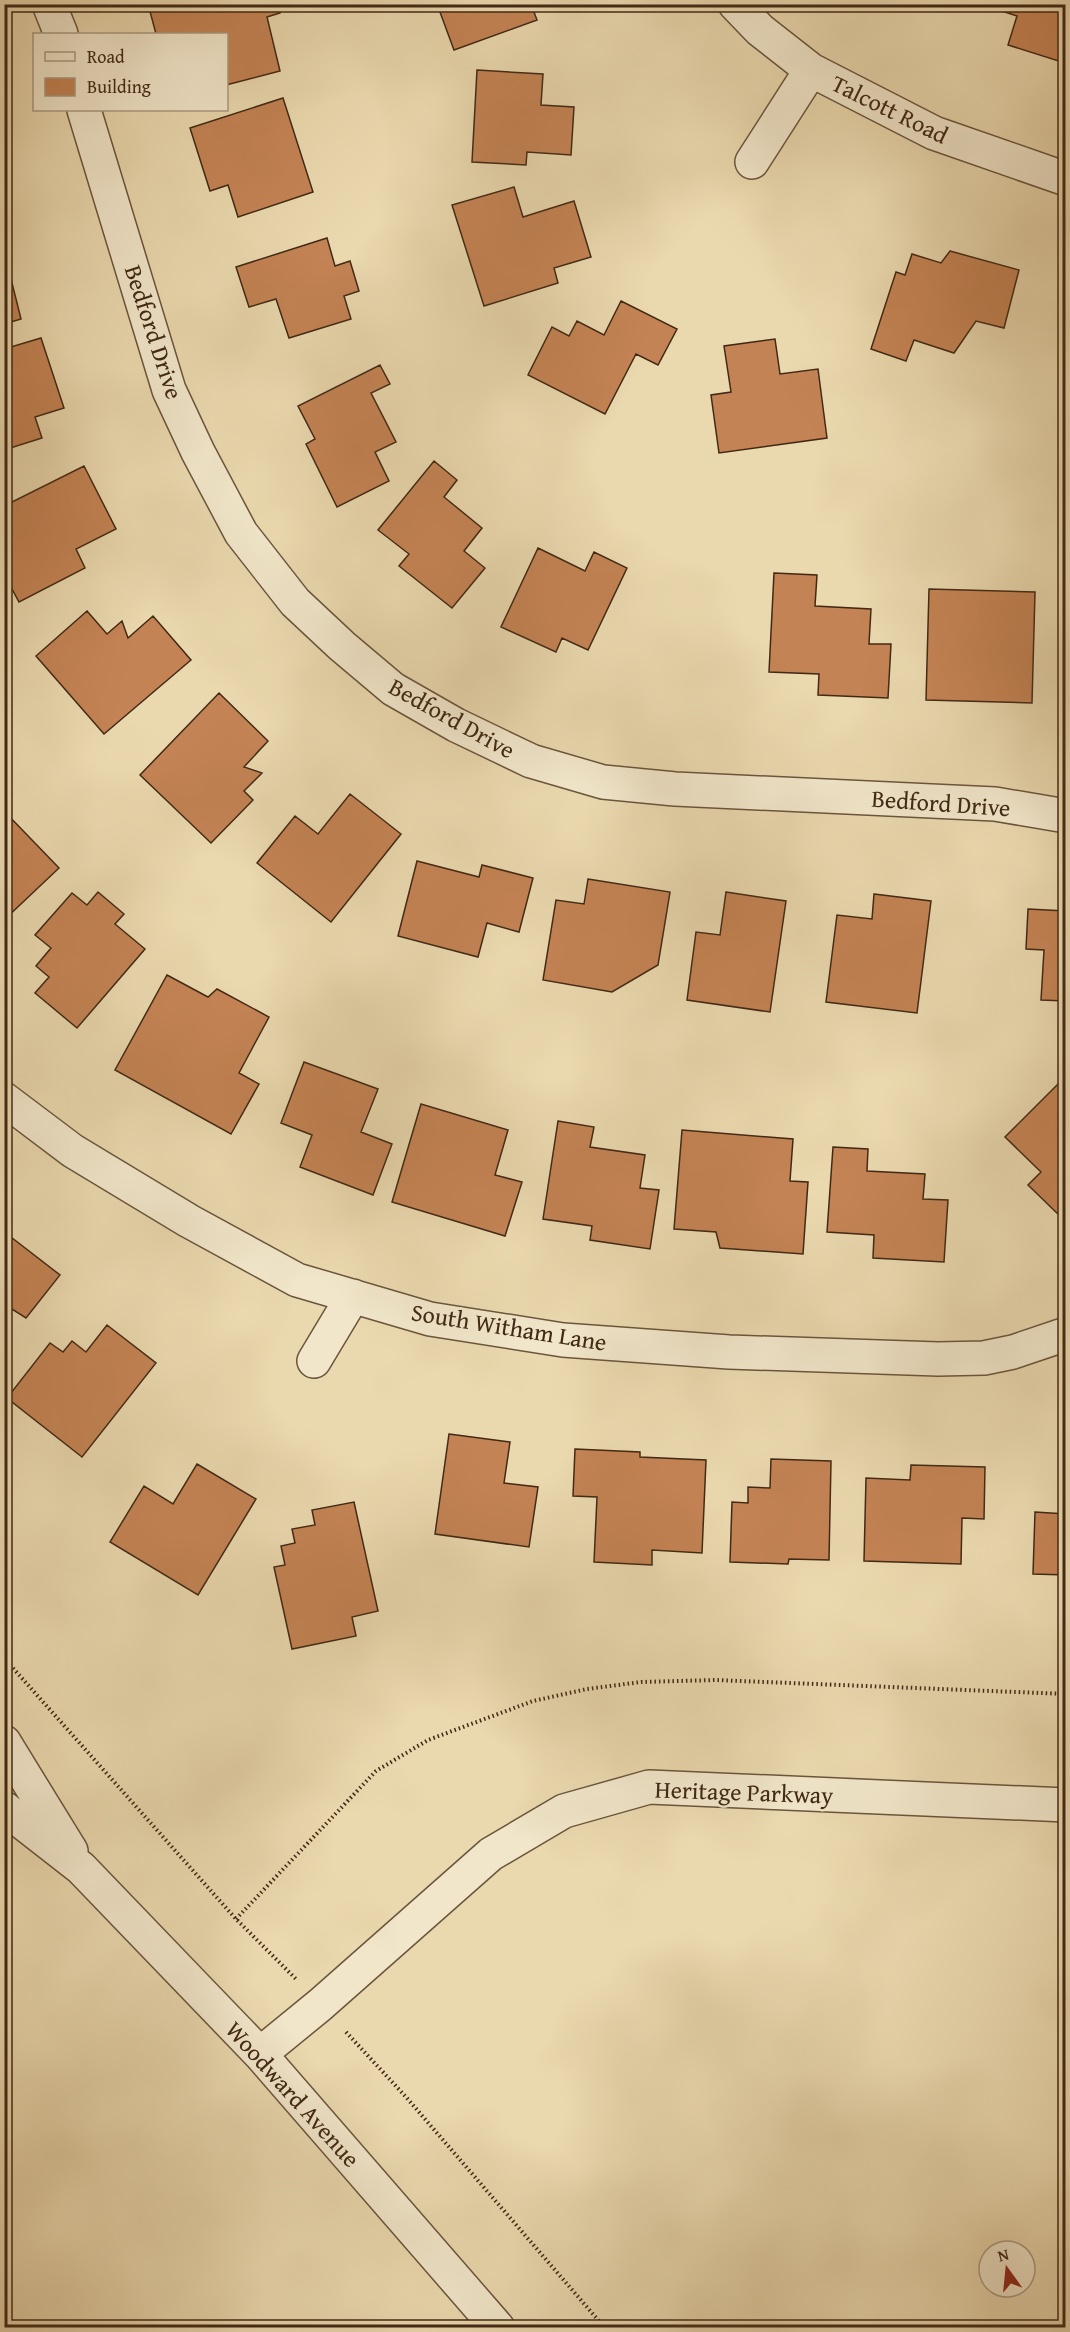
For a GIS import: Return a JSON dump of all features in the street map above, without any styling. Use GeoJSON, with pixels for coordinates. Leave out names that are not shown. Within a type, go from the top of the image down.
{"type":"FeatureCollection","features":[{"type":"Feature","properties":{"kind":"street"},"geometry":{"type":"LineString","coordinates":[[50,4],[61,33]]}},
{"type":"Feature","properties":{"kind":"street","name":"Talcott Road"},"geometry":{"type":"LineString","coordinates":[[735,4],[760,30],[811,70],[934,133],[1065,179]]}},
{"type":"Feature","properties":{"kind":"street"},"geometry":{"type":"LineString","coordinates":[[752,162],[811,70]]}},
{"type":"Feature","properties":{"kind":"street","name":"Bedford Drive"},"geometry":{"type":"LineString","coordinates":[[84,111],[169,390],[198,452],[241,533],[295,602],[393,689],[456,725],[531,761],[603,782],[675,789],[995,804],[1065,816]]}},
{"type":"Feature","properties":{"kind":"street","name":"South Witham Lane"},"geometry":{"type":"LineString","coordinates":[[4,1099],[73,1151],[189,1221],[297,1280],[430,1319],[563,1340],[729,1352],[938,1359],[984,1358],[1013,1352],[1065,1334]]}},
{"type":"Feature","properties":{"kind":"street"},"geometry":{"type":"LineString","coordinates":[[314,1361],[353,1296]]}},
{"type":"Feature","properties":{"kind":"street","name":"Woodward Avenue"},"geometry":{"type":"LineString","coordinates":[[4,1742],[81,1868]]}},
{"type":"Feature","properties":{"kind":"street","name":"Heritage Parkway"},"geometry":{"type":"LineString","coordinates":[[260,2054],[320,2005],[491,1854],[564,1811],[649,1787],[1065,1805]]}},
{"type":"Feature","properties":{"kind":"street","name":"Woodward Avenue"},"geometry":{"type":"LineString","coordinates":[[4,1808],[81,1868],[260,2054],[498,2328]]}},
{"type":"Feature","properties":{"kind":"path"},"geometry":{"type":"LineString","coordinates":[[4,1658],[236,1919],[279,1961]]}},
{"type":"Feature","properties":{"kind":"path"},"geometry":{"type":"LineString","coordinates":[[236,1919],[376,1771],[428,1740],[533,1701],[587,1689],[640,1683],[715,1680],[1065,1694]]}},
{"type":"Feature","properties":{"kind":"path"},"geometry":{"type":"LineString","coordinates":[[355,2042],[605,2328]]}},
{"type":"Feature","properties":{"kind":"building"},"geometry":{"type":"Polygon","coordinates":[[[148,4],[278,4],[280,13],[267,17],[280,71],[228,84],[228,33],[156,33],[148,4]]]}},
{"type":"Feature","properties":{"kind":"building"},"geometry":{"type":"Polygon","coordinates":[[[437,4],[531,4],[537,20],[454,50],[437,4]]]}},
{"type":"Feature","properties":{"kind":"building"},"geometry":{"type":"Polygon","coordinates":[[[981,4],[1066,4],[1065,63],[1008,45],[1017,16],[981,4]]]}},
{"type":"Feature","properties":{"kind":"building"},"geometry":{"type":"Polygon","coordinates":[[[477,70],[543,74],[541,105],[574,107],[571,155],[527,152],[526,165],[472,162],[477,70]]]}},
{"type":"Feature","properties":{"kind":"building"},"geometry":{"type":"Polygon","coordinates":[[[283,98],[313,192],[238,217],[228,185],[210,191],[190,128],[283,98]]]}},
{"type":"Feature","properties":{"kind":"building"},"geometry":{"type":"Polygon","coordinates":[[[514,187],[523,217],[574,201],[591,257],[554,268],[558,283],[484,306],[452,205],[514,187]]]}},
{"type":"Feature","properties":{"kind":"building"},"geometry":{"type":"Polygon","coordinates":[[[327,238],[335,266],[350,261],[359,291],[344,296],[351,319],[289,338],[276,299],[249,307],[236,267],[327,238]]]}},
{"type":"Feature","properties":{"kind":"building"},"geometry":{"type":"Polygon","coordinates":[[[950,251],[1019,270],[1004,328],[976,321],[954,353],[914,340],[906,361],[871,349],[896,272],[905,275],[912,254],[941,263],[950,251]]]}},
{"type":"Feature","properties":{"kind":"building"},"geometry":{"type":"Polygon","coordinates":[[[4,255],[21,319],[4,324],[4,255]]]}},
{"type":"Feature","properties":{"kind":"building"},"geometry":{"type":"Polygon","coordinates":[[[621,301],[677,329],[658,365],[636,354],[605,414],[528,375],[552,327],[569,336],[577,321],[604,335],[621,301]]]}},
{"type":"Feature","properties":{"kind":"building"},"geometry":{"type":"Polygon","coordinates":[[[41,338],[64,408],[35,417],[42,438],[4,450],[4,349],[41,338]]]}},
{"type":"Feature","properties":{"kind":"building"},"geometry":{"type":"Polygon","coordinates":[[[775,339],[780,374],[818,369],[827,438],[719,453],[711,395],[731,392],[724,346],[775,339]]]}},
{"type":"Feature","properties":{"kind":"building"},"geometry":{"type":"Polygon","coordinates":[[[1066,353],[1066,401],[1062,401],[1066,353]]]}},
{"type":"Feature","properties":{"kind":"building"},"geometry":{"type":"Polygon","coordinates":[[[380,365],[390,384],[371,393],[396,442],[375,452],[389,481],[337,507],[306,444],[315,439],[298,406],[380,365]]]}},
{"type":"Feature","properties":{"kind":"building"},"geometry":{"type":"Polygon","coordinates":[[[434,461],[457,480],[444,497],[482,528],[464,551],[485,568],[452,608],[399,566],[409,554],[378,530],[434,461]]]}},
{"type":"Feature","properties":{"kind":"building"},"geometry":{"type":"Polygon","coordinates":[[[84,466],[116,529],[76,549],[85,568],[19,602],[4,574],[4,506],[84,466]]]}},
{"type":"Feature","properties":{"kind":"building"},"geometry":{"type":"Polygon","coordinates":[[[538,548],[585,571],[594,552],[627,568],[588,650],[562,638],[556,652],[501,627],[538,548]]]}},
{"type":"Feature","properties":{"kind":"building"},"geometry":{"type":"Polygon","coordinates":[[[774,573],[817,575],[815,606],[871,609],[869,644],[891,644],[888,698],[818,695],[819,674],[769,672],[774,573]]]}},
{"type":"Feature","properties":{"kind":"building"},"geometry":{"type":"Polygon","coordinates":[[[929,589],[1035,592],[1032,703],[926,700],[929,589]]]}},
{"type":"Feature","properties":{"kind":"building"},"geometry":{"type":"Polygon","coordinates":[[[87,611],[107,634],[122,621],[128,638],[153,616],[191,660],[104,734],[36,656],[87,611]]]}},
{"type":"Feature","properties":{"kind":"building"},"geometry":{"type":"Polygon","coordinates":[[[219,693],[268,741],[244,767],[262,773],[244,791],[253,800],[211,843],[140,775],[219,693]]]}},
{"type":"Feature","properties":{"kind":"building"},"geometry":{"type":"Polygon","coordinates":[[[350,794],[401,834],[331,922],[257,863],[295,816],[318,834],[350,794]]]}},
{"type":"Feature","properties":{"kind":"building"},"geometry":{"type":"Polygon","coordinates":[[[4,811],[59,868],[4,920],[4,811]]]}},
{"type":"Feature","properties":{"kind":"building"},"geometry":{"type":"Polygon","coordinates":[[[417,861],[479,877],[482,865],[533,878],[519,932],[487,923],[478,957],[398,936],[417,861]]]}},
{"type":"Feature","properties":{"kind":"building"},"geometry":{"type":"Polygon","coordinates":[[[588,879],[670,892],[658,965],[612,992],[543,980],[556,900],[584,904],[588,879]]]}},
{"type":"Feature","properties":{"kind":"building"},"geometry":{"type":"Polygon","coordinates":[[[98,892],[124,914],[115,924],[145,949],[77,1028],[35,993],[49,977],[36,966],[51,948],[35,935],[72,893],[87,905],[98,892]]]}},
{"type":"Feature","properties":{"kind":"building"},"geometry":{"type":"Polygon","coordinates":[[[726,892],[786,901],[770,1012],[687,1000],[696,932],[720,935],[726,892]]]}},
{"type":"Feature","properties":{"kind":"building"},"geometry":{"type":"Polygon","coordinates":[[[874,894],[931,901],[917,1013],[826,1002],[837,915],[872,919],[874,894]]]}},
{"type":"Feature","properties":{"kind":"building"},"geometry":{"type":"Polygon","coordinates":[[[1028,909],[1066,911],[1066,1001],[1041,1000],[1044,950],[1026,949],[1028,909]]]}},
{"type":"Feature","properties":{"kind":"building"},"geometry":{"type":"Polygon","coordinates":[[[167,975],[208,997],[217,989],[269,1017],[239,1073],[259,1084],[231,1134],[115,1070],[167,975]]]}},
{"type":"Feature","properties":{"kind":"building"},"geometry":{"type":"Polygon","coordinates":[[[304,1062],[378,1089],[361,1132],[392,1144],[373,1195],[300,1167],[312,1135],[281,1123],[304,1062]]]}},
{"type":"Feature","properties":{"kind":"building"},"geometry":{"type":"Polygon","coordinates":[[[1066,1076],[1066,1212],[1061,1217],[1028,1185],[1041,1172],[1005,1137],[1066,1076]]]}},
{"type":"Feature","properties":{"kind":"building"},"geometry":{"type":"Polygon","coordinates":[[[421,1104],[508,1130],[495,1175],[522,1182],[505,1236],[392,1202],[421,1104]]]}},
{"type":"Feature","properties":{"kind":"building"},"geometry":{"type":"Polygon","coordinates":[[[558,1121],[594,1127],[590,1147],[645,1155],[640,1188],[659,1190],[650,1249],[590,1240],[592,1226],[543,1219],[558,1121]]]}},
{"type":"Feature","properties":{"kind":"building"},"geometry":{"type":"Polygon","coordinates":[[[682,1130],[793,1139],[790,1181],[808,1182],[803,1254],[720,1248],[716,1232],[674,1229],[682,1130]]]}},
{"type":"Feature","properties":{"kind":"building"},"geometry":{"type":"Polygon","coordinates":[[[833,1147],[868,1149],[867,1171],[925,1174],[923,1199],[948,1200],[944,1262],[873,1258],[874,1235],[827,1232],[833,1147]]]}},
{"type":"Feature","properties":{"kind":"building"},"geometry":{"type":"Polygon","coordinates":[[[7,1234],[60,1275],[26,1318],[4,1304],[4,1237],[7,1234]]]}},
{"type":"Feature","properties":{"kind":"building"},"geometry":{"type":"Polygon","coordinates":[[[107,1325],[156,1363],[82,1457],[7,1398],[50,1343],[63,1352],[72,1341],[86,1352],[107,1325]]]}},
{"type":"Feature","properties":{"kind":"building"},"geometry":{"type":"Polygon","coordinates":[[[449,1434],[510,1442],[504,1483],[538,1487],[529,1547],[435,1534],[449,1434]]]}},
{"type":"Feature","properties":{"kind":"building"},"geometry":{"type":"Polygon","coordinates":[[[575,1449],[640,1452],[640,1457],[706,1460],[702,1553],[652,1550],[652,1565],[594,1562],[597,1497],[573,1496],[575,1449]]]}},
{"type":"Feature","properties":{"kind":"building"},"geometry":{"type":"Polygon","coordinates":[[[771,1459],[831,1461],[829,1560],[789,1559],[788,1564],[730,1562],[732,1502],[748,1503],[748,1487],[770,1488],[771,1459]]]}},
{"type":"Feature","properties":{"kind":"building"},"geometry":{"type":"Polygon","coordinates":[[[197,1464],[256,1499],[198,1595],[110,1542],[144,1486],[173,1504],[197,1464]]]}},
{"type":"Feature","properties":{"kind":"building"},"geometry":{"type":"Polygon","coordinates":[[[911,1465],[985,1467],[984,1519],[962,1518],[961,1564],[864,1561],[866,1478],[910,1480],[911,1465]]]}},
{"type":"Feature","properties":{"kind":"building"},"geometry":{"type":"Polygon","coordinates":[[[354,1502],[378,1611],[352,1617],[356,1636],[292,1649],[274,1567],[285,1565],[281,1546],[295,1543],[292,1529],[315,1525],[312,1510],[354,1502]]]}},
{"type":"Feature","properties":{"kind":"building"},"geometry":{"type":"Polygon","coordinates":[[[1035,1512],[1066,1514],[1066,1575],[1033,1574],[1035,1512]]]}},
{"type":"Feature","properties":{"kind":"building"},"geometry":{"type":"Polygon","coordinates":[[[4,2311],[19,2328],[4,2328],[4,2311]]]}}]}
